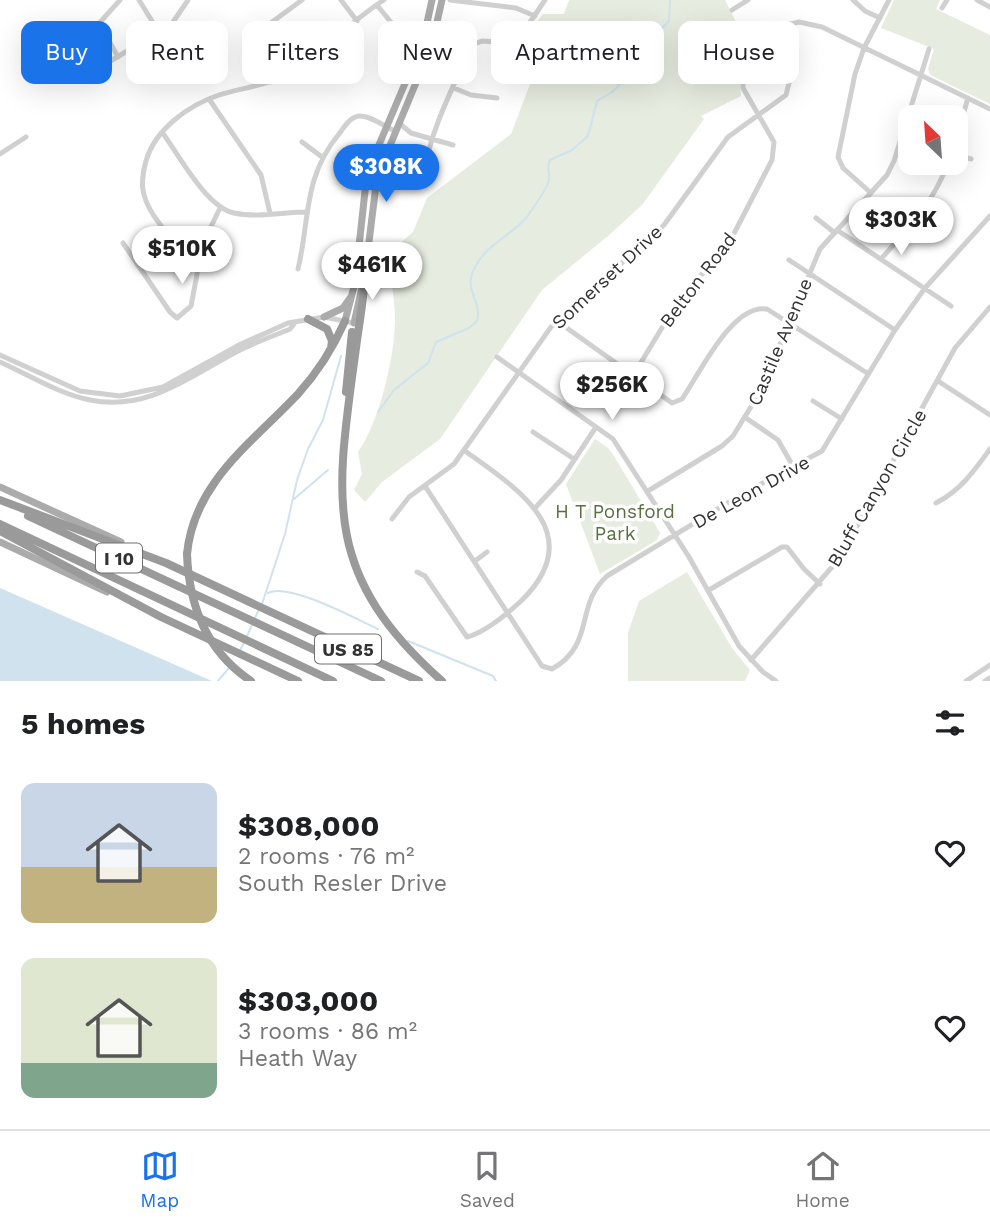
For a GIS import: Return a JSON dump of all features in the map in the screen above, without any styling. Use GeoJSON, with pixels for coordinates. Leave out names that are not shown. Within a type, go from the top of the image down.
{"type":"FeatureCollection","features":[{"type":"Feature","properties":{"kind":"highway"},"geometry":{"type":"LineString","coordinates":[[365,274],[341,467],[343,520],[353,561],[378,613],[419,661],[442,681]]}},
{"type":"Feature","properties":{"kind":"highway"},"geometry":{"type":"LineString","coordinates":[[308,318],[327,329],[332,341],[330,351]]}},
{"type":"Feature","properties":{"kind":"highway"},"geometry":{"type":"LineString","coordinates":[[348,405],[346,373],[349,322]]}},
{"type":"Feature","properties":{"kind":"highway"},"geometry":{"type":"LineString","coordinates":[[251,681],[228,663],[200,621],[190,594],[187,554],[194,515],[215,479],[298,394],[349,322]]}},
{"type":"Feature","properties":{"kind":"highway"},"geometry":{"type":"LineString","coordinates":[[0,501],[166,563]]}},
{"type":"Feature","properties":{"kind":"highway","name":"I 10"},"geometry":{"type":"LineString","coordinates":[[0,501],[381,681]]}},
{"type":"Feature","properties":{"kind":"highway","name":"I 10"},"geometry":{"type":"LineString","coordinates":[[0,524],[333,681]]}},
{"type":"Feature","properties":{"kind":"highway","name":"US 85"},"geometry":{"type":"LineString","coordinates":[[0,531],[161,617],[298,681]]}},
{"type":"Feature","properties":{"kind":"highway","name":"US 85"},"geometry":{"type":"LineString","coordinates":[[166,563],[419,681]]}},
{"type":"Feature","properties":{"kind":"main road"},"geometry":{"type":"LineString","coordinates":[[427,21],[432,0]]}},
{"type":"Feature","properties":{"kind":"main road"},"geometry":{"type":"LineString","coordinates":[[437,21],[442,0]]}},
{"type":"Feature","properties":{"kind":"main road"},"geometry":{"type":"LineString","coordinates":[[349,322],[365,185],[372,157],[404,84]]}},
{"type":"Feature","properties":{"kind":"main road"},"geometry":{"type":"LineString","coordinates":[[349,322],[365,274],[377,177],[415,84]]}},
{"type":"Feature","properties":{"kind":"main road"},"geometry":{"type":"LineString","coordinates":[[324,317],[343,308],[353,295]]}},
{"type":"Feature","properties":{"kind":"main road"},"geometry":{"type":"LineString","coordinates":[[0,487],[166,563]]}},
{"type":"Feature","properties":{"kind":"main road"},"geometry":{"type":"LineString","coordinates":[[0,542],[161,617]]}},
{"type":"Feature","properties":{"kind":"street"},"geometry":{"type":"LineString","coordinates":[[101,21],[120,0]]}},
{"type":"Feature","properties":{"kind":"street"},"geometry":{"type":"LineString","coordinates":[[139,0],[152,21]]}},
{"type":"Feature","properties":{"kind":"street"},"geometry":{"type":"LineString","coordinates":[[174,21],[188,0]]}},
{"type":"Feature","properties":{"kind":"street"},"geometry":{"type":"LineString","coordinates":[[273,21],[302,0]]}},
{"type":"Feature","properties":{"kind":"street"},"geometry":{"type":"LineString","coordinates":[[341,0],[357,21],[384,0]]}},
{"type":"Feature","properties":{"kind":"street"},"geometry":{"type":"LineString","coordinates":[[450,0],[493,2],[535,16]]}},
{"type":"Feature","properties":{"kind":"street"},"geometry":{"type":"LineString","coordinates":[[426,182],[425,170],[433,140],[472,45],[482,41],[516,43],[545,0]]}},
{"type":"Feature","properties":{"kind":"street"},"geometry":{"type":"LineString","coordinates":[[732,10],[748,0]]}},
{"type":"Feature","properties":{"kind":"street"},"geometry":{"type":"LineString","coordinates":[[853,0],[865,11],[880,18]]}},
{"type":"Feature","properties":{"kind":"street"},"geometry":{"type":"LineString","coordinates":[[871,193],[843,168],[838,157],[855,74],[864,48],[889,0]]}},
{"type":"Feature","properties":{"kind":"street"},"geometry":{"type":"LineString","coordinates":[[943,8],[947,0]]}},
{"type":"Feature","properties":{"kind":"street"},"geometry":{"type":"LineString","coordinates":[[977,0],[990,7]]}},
{"type":"Feature","properties":{"kind":"street"},"geometry":{"type":"LineString","coordinates":[[377,5],[390,21]]}},
{"type":"Feature","properties":{"kind":"street","name":"Belton Road"},"geometry":{"type":"LineString","coordinates":[[634,374],[680,298],[727,247],[772,160],[774,142],[743,88],[741,61],[747,51],[774,29],[790,23],[808,23],[990,109]]}},
{"type":"Feature","properties":{"kind":"street"},"geometry":{"type":"LineString","coordinates":[[112,46],[118,57]]}},
{"type":"Feature","properties":{"kind":"street","name":"Castile Avenue"},"geometry":{"type":"LineString","coordinates":[[648,491],[722,446],[746,418],[760,392],[820,249],[871,193],[894,161],[929,49]]}},
{"type":"Feature","properties":{"kind":"street"},"geometry":{"type":"LineString","coordinates":[[112,60],[126,53]]}},
{"type":"Feature","properties":{"kind":"street"},"geometry":{"type":"LineString","coordinates":[[200,257],[178,248],[143,197],[141,178],[148,154],[162,132],[191,108],[209,99],[264,84]]}},
{"type":"Feature","properties":{"kind":"street","name":"Somerset Drive"},"geometry":{"type":"LineString","coordinates":[[392,520],[403,503],[451,467],[465,451],[557,321],[658,232],[727,136],[789,90],[788,84]]}},
{"type":"Feature","properties":{"kind":"street"},"geometry":{"type":"LineString","coordinates":[[454,88],[471,95],[497,98]]}},
{"type":"Feature","properties":{"kind":"street"},"geometry":{"type":"LineString","coordinates":[[966,105],[968,98]]}},
{"type":"Feature","properties":{"kind":"street"},"geometry":{"type":"LineString","coordinates":[[209,99],[261,175],[270,213]]}},
{"type":"Feature","properties":{"kind":"street"},"geometry":{"type":"LineString","coordinates":[[298,269],[311,187],[322,157],[354,118],[365,117],[395,131]]}},
{"type":"Feature","properties":{"kind":"street"},"geometry":{"type":"LineString","coordinates":[[399,121],[411,133]]}},
{"type":"Feature","properties":{"kind":"street"},"geometry":{"type":"LineString","coordinates":[[162,132],[220,208],[237,213],[306,212]]}},
{"type":"Feature","properties":{"kind":"street"},"geometry":{"type":"LineString","coordinates":[[390,141],[396,135],[411,133],[453,145]]}},
{"type":"Feature","properties":{"kind":"street"},"geometry":{"type":"LineString","coordinates":[[0,154],[26,137]]}},
{"type":"Feature","properties":{"kind":"street"},"geometry":{"type":"LineString","coordinates":[[302,142],[322,157]]}},
{"type":"Feature","properties":{"kind":"street"},"geometry":{"type":"LineString","coordinates":[[881,259],[926,209],[943,175]]}},
{"type":"Feature","properties":{"kind":"street"},"geometry":{"type":"LineString","coordinates":[[123,243],[176,318],[191,306],[208,229],[220,208]]}},
{"type":"Feature","properties":{"kind":"street","name":"De Leon Drive"},"geometry":{"type":"LineString","coordinates":[[425,486],[542,666],[552,669],[570,656],[579,645],[590,599],[597,585],[744,493],[822,451],[867,373],[925,288],[990,216]]}},
{"type":"Feature","properties":{"kind":"street"},"geometry":{"type":"LineString","coordinates":[[816,218],[951,306]]}},
{"type":"Feature","properties":{"kind":"street"},"geometry":{"type":"LineString","coordinates":[[789,260],[895,330]]}},
{"type":"Feature","properties":{"kind":"street","name":"Bluff Canyon Circle"},"geometry":{"type":"LineString","coordinates":[[751,660],[820,584],[846,548],[962,338],[990,307]]}},
{"type":"Feature","properties":{"kind":"street"},"geometry":{"type":"LineString","coordinates":[[557,321],[634,374],[668,402],[677,403],[698,377],[732,325],[763,308],[867,373]]}},
{"type":"Feature","properties":{"kind":"street"},"geometry":{"type":"LineString","coordinates":[[0,362],[92,397],[120,396],[151,391],[176,381],[288,323],[324,317],[349,322]]}},
{"type":"Feature","properties":{"kind":"street"},"geometry":{"type":"LineString","coordinates":[[0,355],[92,397]]}},
{"type":"Feature","properties":{"kind":"street"},"geometry":{"type":"LineString","coordinates":[[497,357],[596,427],[621,448],[673,536],[709,590],[728,628],[751,660],[776,681]]}},
{"type":"Feature","properties":{"kind":"street"},"geometry":{"type":"LineString","coordinates":[[938,381],[990,415]]}},
{"type":"Feature","properties":{"kind":"street"},"geometry":{"type":"LineString","coordinates":[[813,401],[842,419]]}},
{"type":"Feature","properties":{"kind":"street"},"geometry":{"type":"LineString","coordinates":[[746,418],[778,440],[794,468]]}},
{"type":"Feature","properties":{"kind":"street"},"geometry":{"type":"LineString","coordinates":[[535,509],[561,480],[596,427]]}},
{"type":"Feature","properties":{"kind":"street"},"geometry":{"type":"LineString","coordinates":[[533,432],[574,459]]}},
{"type":"Feature","properties":{"kind":"street"},"geometry":{"type":"LineString","coordinates":[[936,503],[952,495],[966,482],[990,449]]}},
{"type":"Feature","properties":{"kind":"street"},"geometry":{"type":"LineString","coordinates":[[417,572],[425,576],[467,637],[508,612],[534,587],[548,552],[548,531],[535,509],[505,480],[465,451]]}},
{"type":"Feature","properties":{"kind":"street"},"geometry":{"type":"LineString","coordinates":[[709,590],[782,547],[792,552],[820,584]]}},
{"type":"Feature","properties":{"kind":"street"},"geometry":{"type":"LineString","coordinates":[[475,561],[487,552]]}},
{"type":"Feature","properties":{"kind":"street"},"geometry":{"type":"LineString","coordinates":[[966,681],[990,665]]}},
{"type":"Feature","properties":{"kind":"street"},"geometry":{"type":"LineString","coordinates":[[985,681],[990,678]]}},
{"type":"Feature","properties":{"kind":"green space"},"geometry":{"type":"Polygon","coordinates":[[[569,0],[725,0],[736,21],[678,21],[678,84],[740,84],[741,96],[701,116],[704,119],[642,205],[542,290],[440,439],[382,482],[365,502],[354,490],[362,474],[358,452],[380,405],[390,367],[395,330],[394,299],[387,255],[413,232],[427,198],[511,134],[530,84],[664,84],[664,21],[537,21],[543,14],[564,14],[569,0]]]}},
{"type":"Feature","properties":{"kind":"green space"},"geometry":{"type":"Polygon","coordinates":[[[894,0],[940,0],[936,9],[990,35],[990,104],[930,75],[928,69],[934,49],[881,28],[894,0]]]}},
{"type":"Feature","properties":{"kind":"green space","name":"H T Ponsford Park"},"geometry":{"type":"Polygon","coordinates":[[[595,439],[614,456],[660,533],[657,540],[600,574],[566,484],[595,439]]]}},
{"type":"Feature","properties":{"kind":"green space"},"geometry":{"type":"Polygon","coordinates":[[[687,572],[732,648],[750,670],[745,681],[628,681],[628,633],[639,601],[687,572]]]}},
{"type":"Feature","properties":{"kind":"water"},"geometry":{"type":"Polygon","coordinates":[[[0,588],[212,681],[0,681],[0,588]]]}},
{"type":"Feature","properties":{"kind":"waterway"},"geometry":{"type":"LineString","coordinates":[[378,412],[394,390],[428,363],[436,342],[469,328],[477,321],[477,308],[471,286],[472,274],[477,264],[489,249],[527,217],[548,183],[550,160],[572,150],[588,136],[597,101],[612,92],[632,73],[644,46],[669,21],[670,0]]}},
{"type":"Feature","properties":{"kind":"waterway"},"geometry":{"type":"LineString","coordinates":[[262,604],[285,534],[297,480],[308,449],[323,420],[341,356]]}},
{"type":"Feature","properties":{"kind":"waterway"},"geometry":{"type":"LineString","coordinates":[[294,499],[328,470]]}},
{"type":"Feature","properties":{"kind":"waterway"},"geometry":{"type":"LineString","coordinates":[[268,593],[278,591],[306,597],[378,629]]}},
{"type":"Feature","properties":{"kind":"waterway"},"geometry":{"type":"LineString","coordinates":[[254,620],[259,609]]}},
{"type":"Feature","properties":{"kind":"waterway"},"geometry":{"type":"LineString","coordinates":[[247,636],[252,625]]}},
{"type":"Feature","properties":{"kind":"waterway"},"geometry":{"type":"LineString","coordinates":[[239,652],[245,641]]}},
{"type":"Feature","properties":{"kind":"waterway"},"geometry":{"type":"LineString","coordinates":[[408,641],[493,676],[496,681]]}},
{"type":"Feature","properties":{"kind":"waterway"},"geometry":{"type":"LineString","coordinates":[[218,681],[229,668]]}}]}
